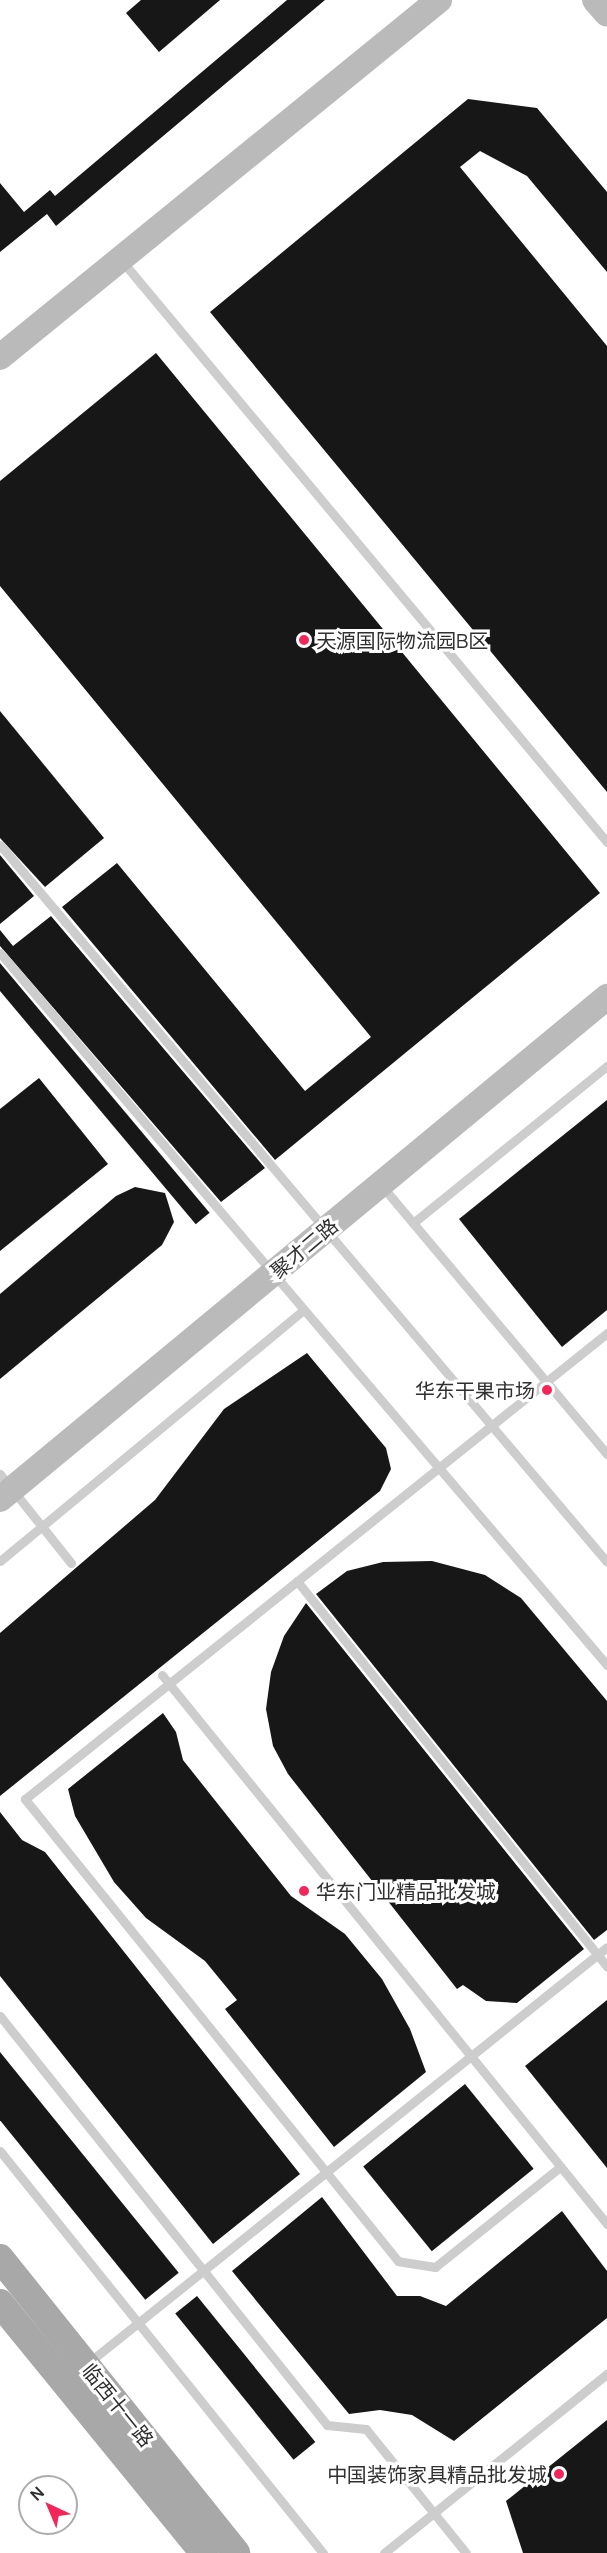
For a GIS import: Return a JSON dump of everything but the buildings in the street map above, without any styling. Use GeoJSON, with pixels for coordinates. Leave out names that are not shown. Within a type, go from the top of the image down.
{"type":"FeatureCollection","features":[{"type":"Feature","properties":{"kind":"main road","name":"临西十一路"},"geometry":{"type":"LineString","coordinates":[[0,2258],[236,2553]]}},
{"type":"Feature","properties":{"kind":"main road","name":"临西十一路"},"geometry":{"type":"LineString","coordinates":[[0,2303],[204,2553]]}},
{"type":"Feature","properties":{"kind":"street"},"geometry":{"type":"LineString","coordinates":[[0,357],[438,0]]}},
{"type":"Feature","properties":{"kind":"street"},"geometry":{"type":"LineString","coordinates":[[595,0],[607,14]]}},
{"type":"Feature","properties":{"kind":"street","name":"聚才二路"},"geometry":{"type":"LineString","coordinates":[[4,1487],[271,1275],[607,997]]}},
{"type":"Feature","properties":{"kind":"lane"},"geometry":{"type":"LineString","coordinates":[[120,260],[607,842]]}},
{"type":"Feature","properties":{"kind":"lane"},"geometry":{"type":"LineString","coordinates":[[0,845],[607,1562]]}},
{"type":"Feature","properties":{"kind":"lane"},"geometry":{"type":"LineString","coordinates":[[0,953],[271,1275],[607,1665]]}},
{"type":"Feature","properties":{"kind":"lane"},"geometry":{"type":"LineString","coordinates":[[413,1223],[607,1066]]}},
{"type":"Feature","properties":{"kind":"lane"},"geometry":{"type":"LineString","coordinates":[[380,1184],[607,1454]]}},
{"type":"Feature","properties":{"kind":"lane"},"geometry":{"type":"LineString","coordinates":[[0,1561],[302,1311]]}},
{"type":"Feature","properties":{"kind":"lane"},"geometry":{"type":"LineString","coordinates":[[561,2167],[435,2267],[398,2261],[25,1799],[165,1678],[297,1581],[607,1333]]}},
{"type":"Feature","properties":{"kind":"lane"},"geometry":{"type":"LineString","coordinates":[[4,1487],[42,1526],[71,1563]]}},
{"type":"Feature","properties":{"kind":"lane"},"geometry":{"type":"LineString","coordinates":[[297,1581],[607,1967]]}},
{"type":"Feature","properties":{"kind":"lane"},"geometry":{"type":"LineString","coordinates":[[165,1678],[607,2224]]}},
{"type":"Feature","properties":{"kind":"lane"},"geometry":{"type":"LineString","coordinates":[[86,2364],[328,2173],[607,1947]]}},
{"type":"Feature","properties":{"kind":"lane"},"geometry":{"type":"LineString","coordinates":[[0,2016],[327,2425],[366,2429],[466,2553]]}},
{"type":"Feature","properties":{"kind":"lane"},"geometry":{"type":"LineString","coordinates":[[0,2151],[323,2553]]}},
{"type":"Feature","properties":{"kind":"lane"},"geometry":{"type":"LineString","coordinates":[[384,2553],[607,2374]]}},
{"type":"Feature","properties":{"kind":"place","name":"天源国际物流园B区"},"geometry":{"type":"Point","coordinates":[304,640]}},
{"type":"Feature","properties":{"kind":"place","name":"华东干果市场"},"geometry":{"type":"Point","coordinates":[547,1390]}},
{"type":"Feature","properties":{"kind":"place","name":"华东门业精品批发城"},"geometry":{"type":"Point","coordinates":[304,1891]}},
{"type":"Feature","properties":{"kind":"place","name":"中国装饰家具精品批发城"},"geometry":{"type":"Point","coordinates":[559,2474]}}]}
